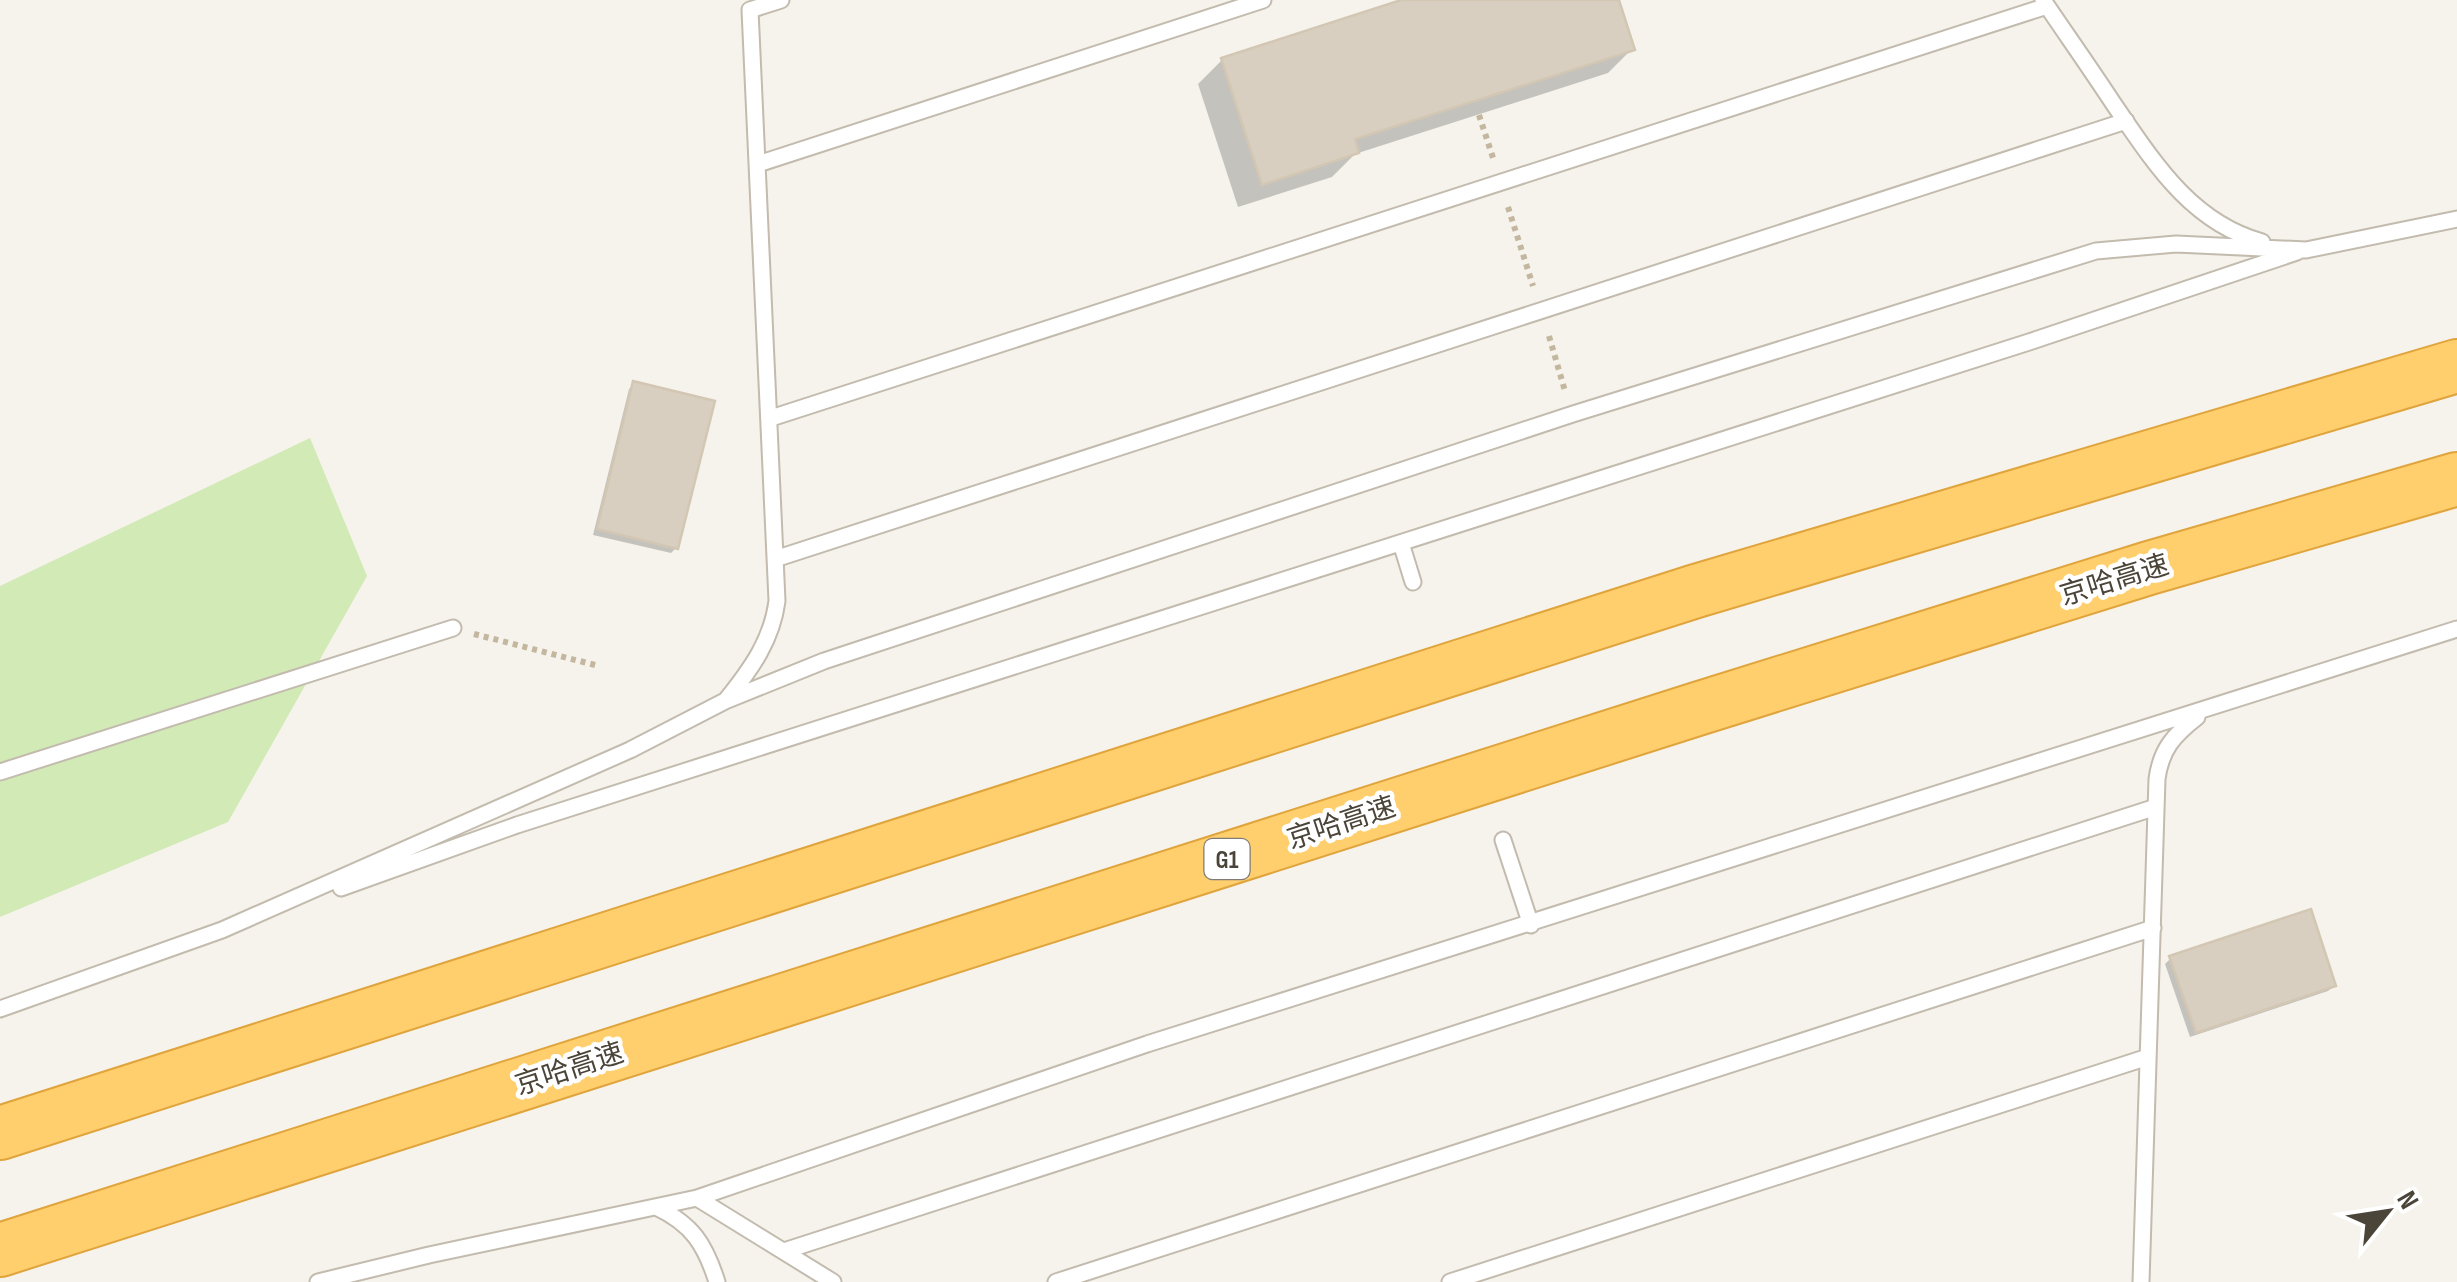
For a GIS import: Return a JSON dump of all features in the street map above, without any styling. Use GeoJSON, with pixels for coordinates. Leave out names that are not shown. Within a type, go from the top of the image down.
{"type":"FeatureCollection","features":[{"type":"Feature","properties":{"kind":"highway"},"geometry":{"type":"LineString","coordinates":[[0,1134],[1696,591],[2457,366]]}},
{"type":"Feature","properties":{"kind":"highway","name":"京哈高速"},"geometry":{"type":"LineString","coordinates":[[0,1250],[1716,703],[2148,568],[2457,478]]}},
{"type":"Feature","properties":{"kind":"lane"},"geometry":{"type":"LineString","coordinates":[[725,701],[755,662],[775,622],[778,558],[750,10],[781,0]]}},
{"type":"Feature","properties":{"kind":"lane"},"geometry":{"type":"LineString","coordinates":[[758,164],[1263,0]]}},
{"type":"Feature","properties":{"kind":"lane"},"geometry":{"type":"LineString","coordinates":[[771,418],[2045,3],[2164,178],[2190,203],[2238,234],[2306,250]]}},
{"type":"Feature","properties":{"kind":"lane"},"geometry":{"type":"LineString","coordinates":[[778,558],[2126,121]]}},
{"type":"Feature","properties":{"kind":"lane"},"geometry":{"type":"LineString","coordinates":[[0,1009],[517,825],[2306,250],[2457,220]]}},
{"type":"Feature","properties":{"kind":"lane"},"geometry":{"type":"LineString","coordinates":[[222,930],[630,750],[725,701],[824,661],[1572,414],[2096,251],[2176,244],[2306,250]]}},
{"type":"Feature","properties":{"kind":"lane"},"geometry":{"type":"LineString","coordinates":[[1402,543],[1413,582]]}},
{"type":"Feature","properties":{"kind":"lane"},"geometry":{"type":"LineString","coordinates":[[0,772],[453,628]]}},
{"type":"Feature","properties":{"kind":"lane"},"geometry":{"type":"LineString","coordinates":[[318,1282],[430,1254],[697,1198],[1147,1044],[2457,629]]}},
{"type":"Feature","properties":{"kind":"lane"},"geometry":{"type":"LineString","coordinates":[[2141,1282],[2159,759],[2169,742],[2205,711]]}},
{"type":"Feature","properties":{"kind":"lane"},"geometry":{"type":"LineString","coordinates":[[784,1251],[2156,808]]}},
{"type":"Feature","properties":{"kind":"lane"},"geometry":{"type":"LineString","coordinates":[[1504,840],[1531,925]]}},
{"type":"Feature","properties":{"kind":"lane"},"geometry":{"type":"LineString","coordinates":[[1056,1282],[2152,928]]}},
{"type":"Feature","properties":{"kind":"lane"},"geometry":{"type":"LineString","coordinates":[[1450,1282],[2148,1058]]}},
{"type":"Feature","properties":{"kind":"lane"},"geometry":{"type":"LineString","coordinates":[[697,1198],[833,1282]]}},
{"type":"Feature","properties":{"kind":"lane"},"geometry":{"type":"LineString","coordinates":[[656,1207],[672,1214],[697,1236],[717,1282]]}},
{"type":"Feature","properties":{"kind":"path"},"geometry":{"type":"LineString","coordinates":[[1479,115],[1572,414]]}},
{"type":"Feature","properties":{"kind":"path"},"geometry":{"type":"LineString","coordinates":[[453,628],[599,666]]}},
{"type":"Feature","properties":{"kind":"green space"},"geometry":{"type":"Polygon","coordinates":[[[310,438],[367,576],[228,822],[0,917],[0,586],[310,438]]]}},
{"type":"Feature","properties":{"kind":"building"},"geometry":{"type":"Polygon","coordinates":[[[1401,0],[1619,0],[1635,50],[1355,139],[1359,153],[1262,185],[1221,58],[1401,0]]]}},
{"type":"Feature","properties":{"kind":"building"},"geometry":{"type":"Polygon","coordinates":[[[633,381],[715,401],[678,549],[597,529],[633,381]]]}},
{"type":"Feature","properties":{"kind":"building"},"geometry":{"type":"Polygon","coordinates":[[[2311,909],[2336,986],[2196,1033],[2169,956],[2311,909]]]}}]}
